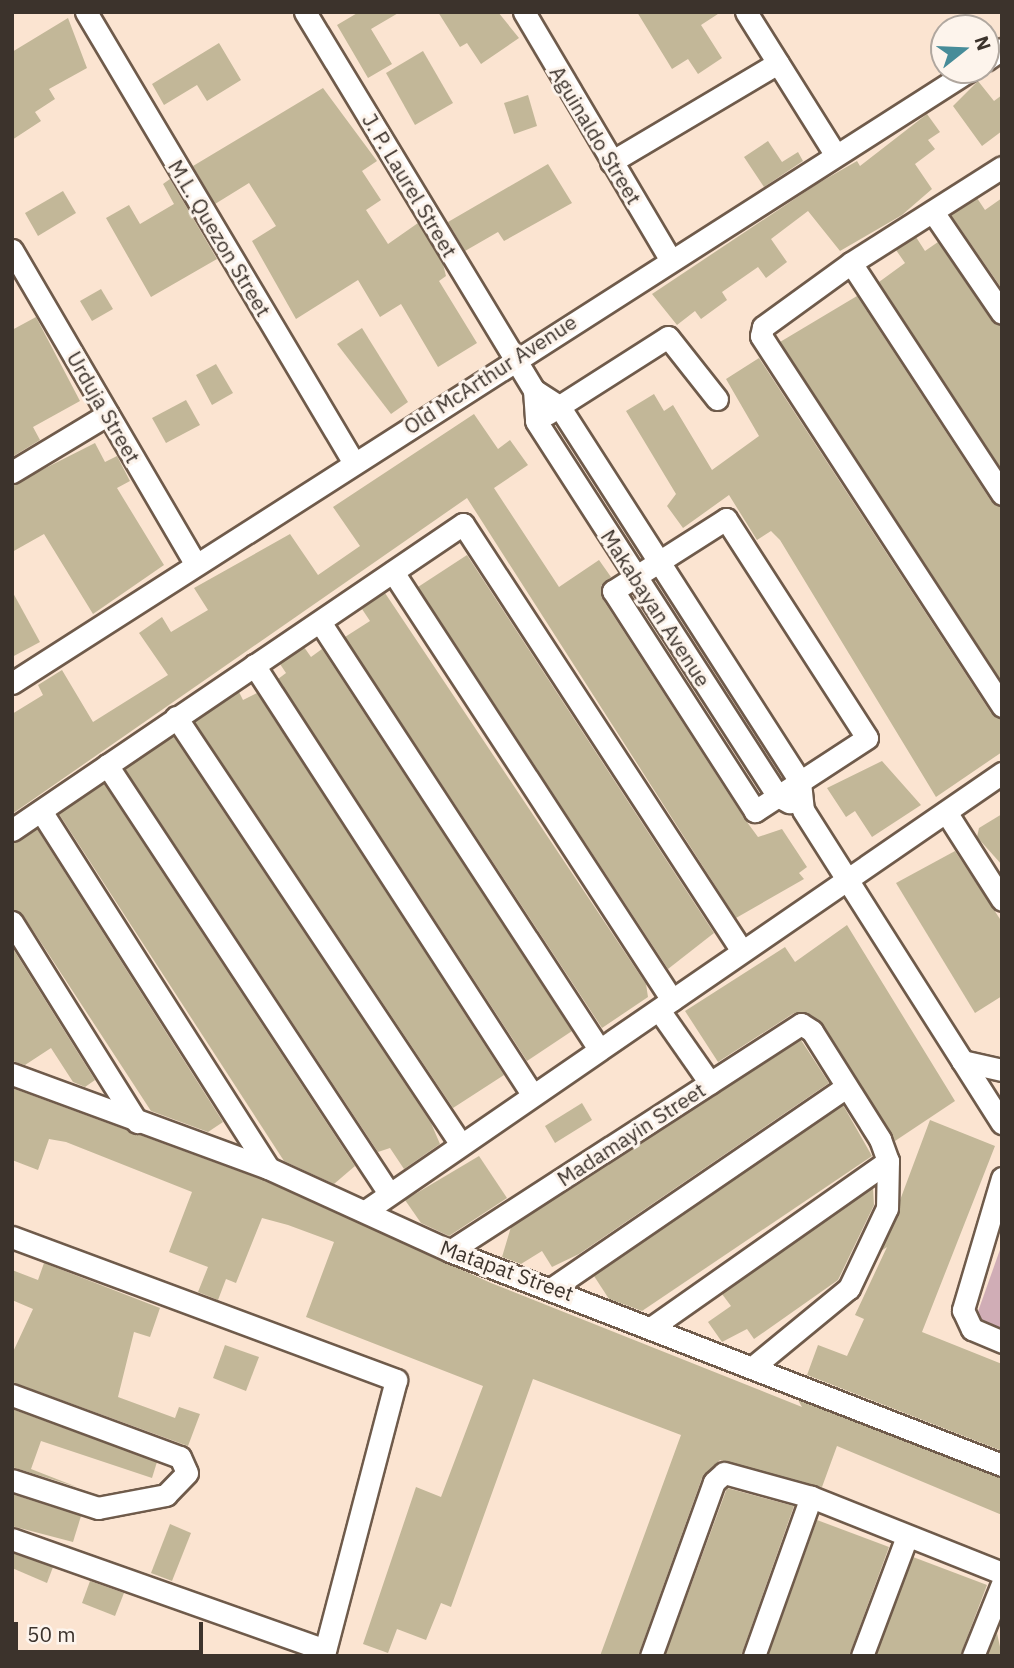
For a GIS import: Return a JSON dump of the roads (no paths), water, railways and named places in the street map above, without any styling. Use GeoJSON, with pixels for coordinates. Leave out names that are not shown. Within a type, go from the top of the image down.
{"type":"FeatureCollection","features":[{"type":"Feature","properties":{"kind":"street","name":"M.L. Quezon Street"},"geometry":{"type":"LineString","coordinates":[[86,12],[354,463]]}},
{"type":"Feature","properties":{"kind":"street","name":"J. P. Laurel Street"},"geometry":{"type":"LineString","coordinates":[[305,12],[514,357]]}},
{"type":"Feature","properties":{"kind":"street","name":"Aguinaldo Street"},"geometry":{"type":"LineString","coordinates":[[524,12],[669,257]]}},
{"type":"Feature","properties":{"kind":"street"},"geometry":{"type":"LineString","coordinates":[[746,12],[835,155]]}},
{"type":"Feature","properties":{"kind":"street"},"geometry":{"type":"LineString","coordinates":[[611,162],[778,63]]}},
{"type":"Feature","properties":{"kind":"street","name":"Old McArthur Avenue"},"geometry":{"type":"LineString","coordinates":[[12,683],[669,257],[948,84]]}},
{"type":"Feature","properties":{"kind":"street"},"geometry":{"type":"LineString","coordinates":[[1002,167],[851,263],[762,327],[764,347],[1002,706]]}},
{"type":"Feature","properties":{"kind":"street"},"geometry":{"type":"LineString","coordinates":[[933,212],[1002,313]]}},
{"type":"Feature","properties":{"kind":"street","name":"Urduja Street"},"geometry":{"type":"LineString","coordinates":[[12,250],[195,564]]}},
{"type":"Feature","properties":{"kind":"street"},"geometry":{"type":"LineString","coordinates":[[851,263],[1002,494]]}},
{"type":"Feature","properties":{"kind":"street"},"geometry":{"type":"LineString","coordinates":[[536,421],[668,337],[717,399]]}},
{"type":"Feature","properties":{"kind":"street","name":"Makabayan Avenue"},"geometry":{"type":"LineString","coordinates":[[514,357],[534,390],[559,406],[800,782],[803,810],[1002,1123]]}},
{"type":"Feature","properties":{"kind":"street","name":"Makabayan Avenue"},"geometry":{"type":"LineString","coordinates":[[534,390],[536,421],[636,577]]}},
{"type":"Feature","properties":{"kind":"street"},"geometry":{"type":"LineString","coordinates":[[12,472],[108,414]]}},
{"type":"Feature","properties":{"kind":"street"},"geometry":{"type":"LineString","coordinates":[[726,519],[867,738],[755,811],[614,591],[659,562],[726,519]]}},
{"type":"Feature","properties":{"kind":"street"},"geometry":{"type":"LineString","coordinates":[[12,830],[463,524],[742,951]]}},
{"type":"Feature","properties":{"kind":"street"},"geometry":{"type":"LineString","coordinates":[[393,572],[665,1005],[710,1083]]}},
{"type":"Feature","properties":{"kind":"street"},"geometry":{"type":"LineString","coordinates":[[320,622],[599,1049]]}},
{"type":"Feature","properties":{"kind":"street"},"geometry":{"type":"LineString","coordinates":[[254,666],[532,1094]]}},
{"type":"Feature","properties":{"kind":"street"},"geometry":{"type":"LineString","coordinates":[[176,717],[460,1143]]}},
{"type":"Feature","properties":{"kind":"street"},"geometry":{"type":"LineString","coordinates":[[107,765],[388,1192]]}},
{"type":"Feature","properties":{"kind":"street"},"geometry":{"type":"LineString","coordinates":[[367,1210],[388,1192],[1002,773]]}},
{"type":"Feature","properties":{"kind":"street","name":"Makabayan Avenue"},"geometry":{"type":"LineString","coordinates":[[778,796],[803,810]]}},
{"type":"Feature","properties":{"kind":"street"},"geometry":{"type":"LineString","coordinates":[[41,811],[268,1168]]}},
{"type":"Feature","properties":{"kind":"street"},"geometry":{"type":"LineString","coordinates":[[946,812],[1002,900]]}},
{"type":"Feature","properties":{"kind":"street"},"geometry":{"type":"LineString","coordinates":[[12,922],[137,1122]]}},
{"type":"Feature","properties":{"kind":"street","name":"Madamayin Street"},"geometry":{"type":"LineString","coordinates":[[450,1251],[787,1030],[801,1024],[812,1031],[846,1087]]}},
{"type":"Feature","properties":{"kind":"street"},"geometry":{"type":"LineString","coordinates":[[962,1061],[1002,1070]]}},
{"type":"Feature","properties":{"kind":"street","name":"Matapat Street"},"geometry":{"type":"LineString","coordinates":[[12,1074],[268,1168],[367,1210],[450,1251],[655,1325],[1002,1465]]}},
{"type":"Feature","properties":{"kind":"street"},"geometry":{"type":"LineString","coordinates":[[554,1287],[846,1087],[888,1161],[887,1208],[849,1288],[754,1366]]}},
{"type":"Feature","properties":{"kind":"street"},"geometry":{"type":"LineString","coordinates":[[655,1325],[888,1161]]}},
{"type":"Feature","properties":{"kind":"street"},"geometry":{"type":"LineString","coordinates":[[1002,1178],[963,1310],[972,1329],[1002,1342]]}},
{"type":"Feature","properties":{"kind":"street"},"geometry":{"type":"LineString","coordinates":[[12,1237],[396,1380],[325,1650],[12,1539]]}},
{"type":"Feature","properties":{"kind":"street"},"geometry":{"type":"LineString","coordinates":[[12,1395],[180,1457],[187,1473],[166,1495],[98,1508],[12,1480]]}},
{"type":"Feature","properties":{"kind":"street"},"geometry":{"type":"LineString","coordinates":[[651,1656],[714,1482],[723,1473],[811,1497],[1002,1573]]}},
{"type":"Feature","properties":{"kind":"street"},"geometry":{"type":"LineString","coordinates":[[754,1656],[811,1497]]}},
{"type":"Feature","properties":{"kind":"street"},"geometry":{"type":"LineString","coordinates":[[862,1656],[907,1536]]}},
{"type":"Feature","properties":{"kind":"street"},"geometry":{"type":"LineString","coordinates":[[973,1656],[1002,1584]]}}]}
